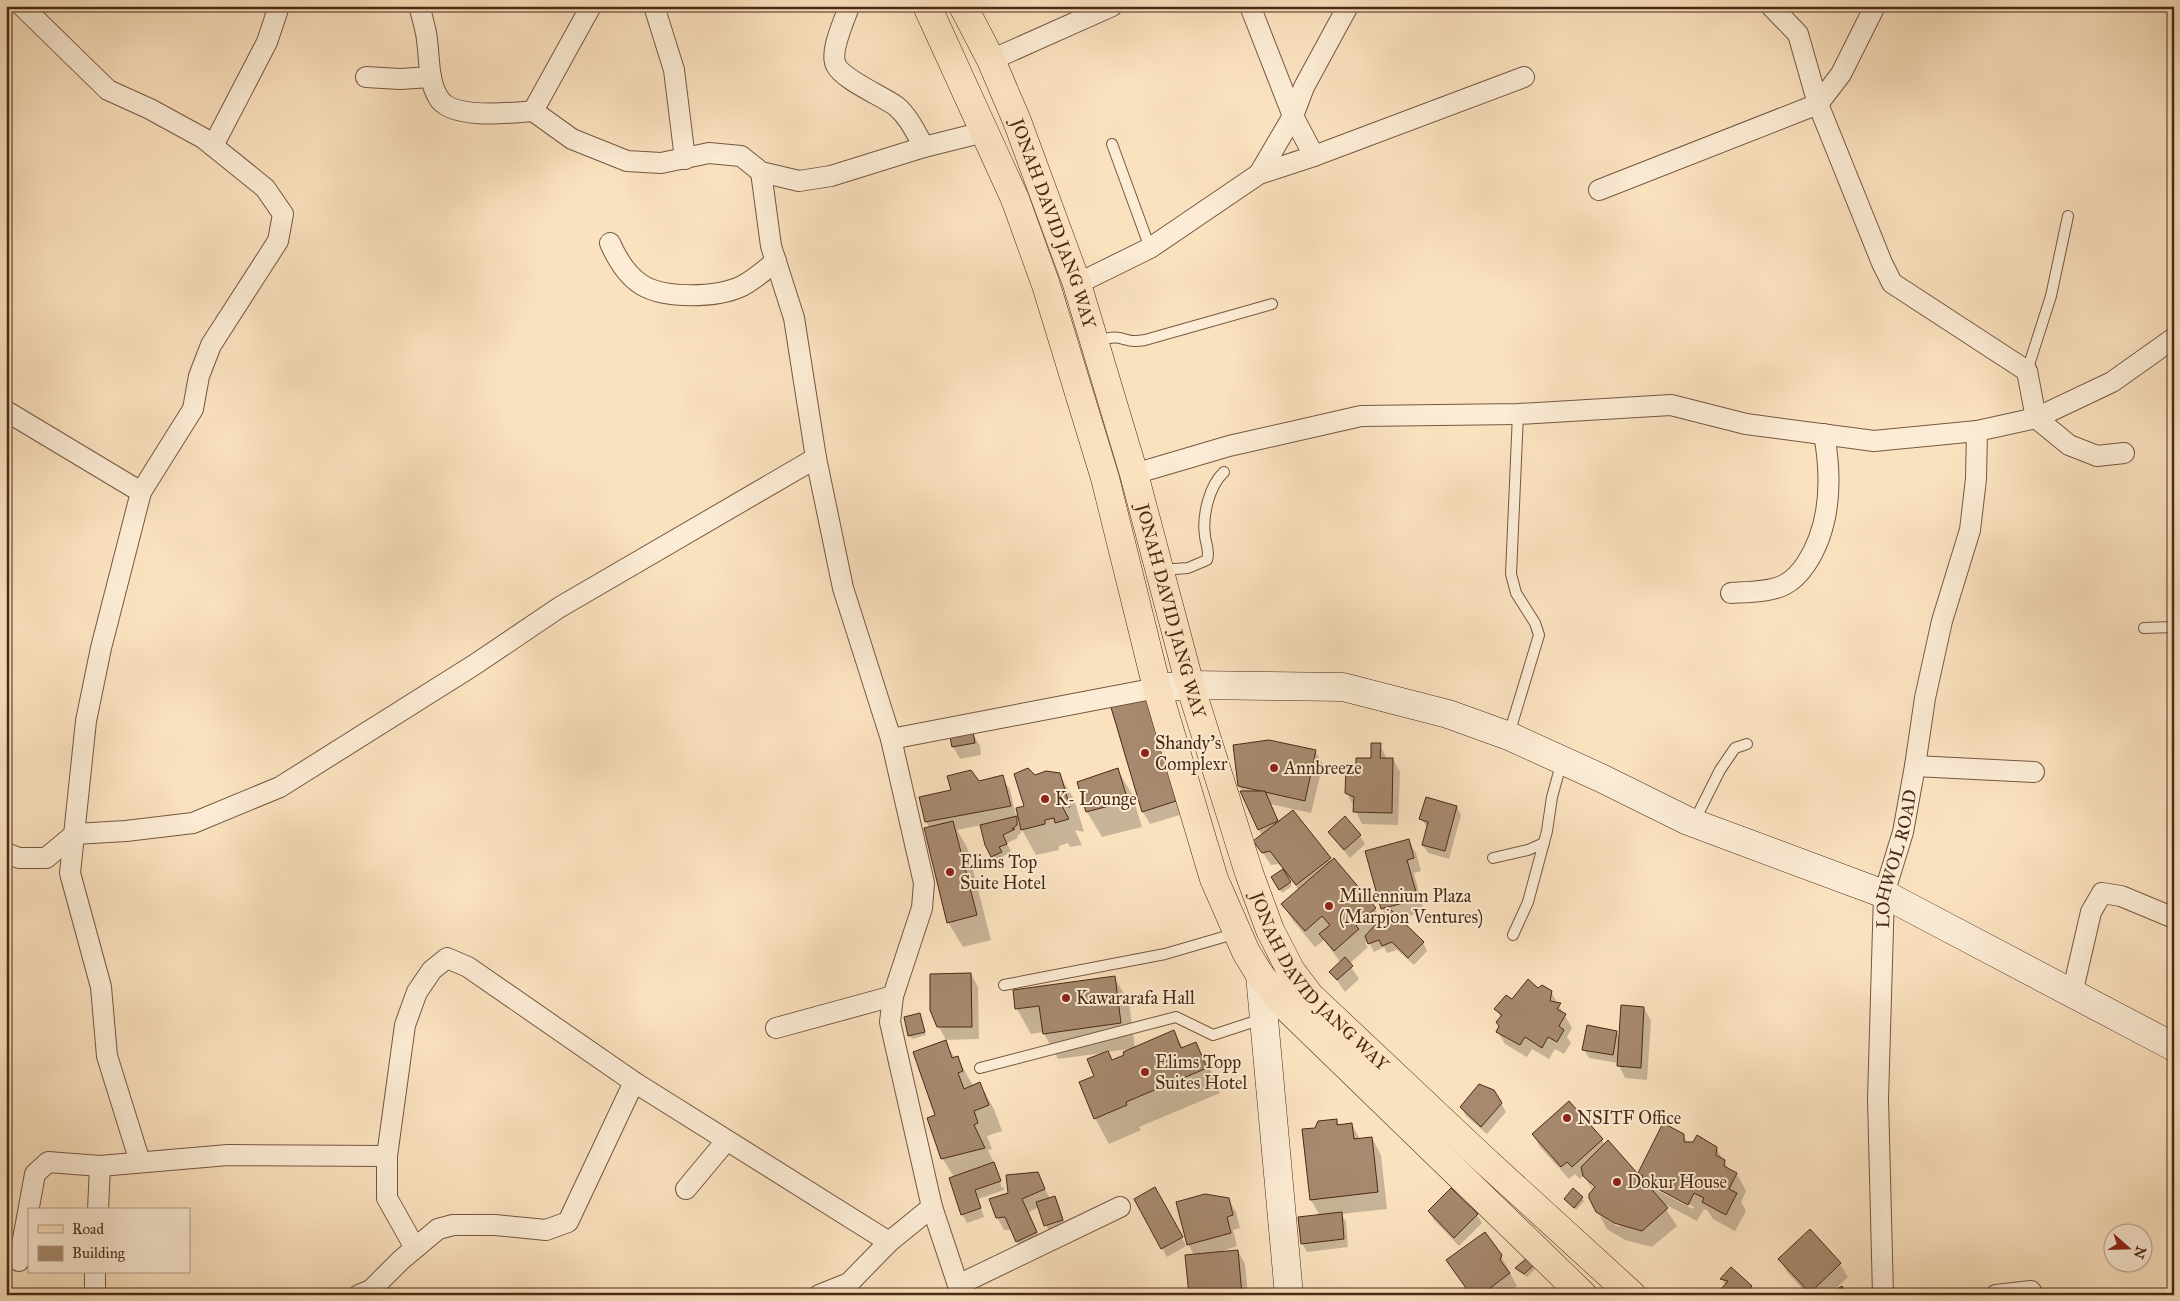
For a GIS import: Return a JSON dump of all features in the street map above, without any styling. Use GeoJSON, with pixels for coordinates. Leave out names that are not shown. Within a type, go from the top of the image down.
{"type":"FeatureCollection","features":[{"type":"Feature","properties":{"kind":"main road"},"geometry":{"type":"LineString","coordinates":[[927,6],[1015,199],[1046,285],[1105,478],[1157,688],[1214,879],[1238,933],[1260,975],[1286,1007],[1583,1295]]}},
{"type":"Feature","properties":{"kind":"main road","name":"JONAH DAVID JANG WAY"},"geometry":{"type":"LineString","coordinates":[[963,6],[1017,121],[1077,284],[1134,474],[1190,685],[1270,930],[1291,971],[1310,996],[1481,1157],[1632,1295]]}},
{"type":"Feature","properties":{"kind":"street"},"geometry":{"type":"LineString","coordinates":[[22,6],[108,90],[203,138],[265,188],[283,214],[278,241],[211,345],[199,376],[193,409],[141,492],[101,648],[86,721],[70,873],[101,987],[107,1056],[140,1162]]}},
{"type":"Feature","properties":{"kind":"street"},"geometry":{"type":"LineString","coordinates":[[213,146],[267,42],[279,6]]}},
{"type":"Feature","properties":{"kind":"street"},"geometry":{"type":"LineString","coordinates":[[420,6],[426,33],[431,76],[438,99],[451,110],[504,114],[534,111],[572,139],[627,161],[660,163],[708,153],[741,156],[761,172],[799,182],[831,176],[924,147],[984,132]]}},
{"type":"Feature","properties":{"kind":"street"},"geometry":{"type":"LineString","coordinates":[[534,111],[591,6]]}},
{"type":"Feature","properties":{"kind":"street"},"geometry":{"type":"LineString","coordinates":[[654,6],[674,70],[685,159]]}},
{"type":"Feature","properties":{"kind":"street"},"geometry":{"type":"LineString","coordinates":[[849,6],[834,49],[835,65],[844,75],[895,106],[906,116],[924,147]]}},
{"type":"Feature","properties":{"kind":"street"},"geometry":{"type":"LineString","coordinates":[[990,60],[1112,6]]}},
{"type":"Feature","properties":{"kind":"street"},"geometry":{"type":"LineString","coordinates":[[1250,6],[1293,116],[1314,156]]}},
{"type":"Feature","properties":{"kind":"street"},"geometry":{"type":"LineString","coordinates":[[1259,174],[1293,116],[1304,87],[1348,6]]}},
{"type":"Feature","properties":{"kind":"street"},"geometry":{"type":"LineString","coordinates":[[1771,6],[1798,34],[1818,104],[1882,263],[1892,283],[2027,371],[2036,418],[2069,445],[2097,456],[2124,453]]}},
{"type":"Feature","properties":{"kind":"street"},"geometry":{"type":"LineString","coordinates":[[1599,190],[1818,104],[1841,74],[1875,6]]}},
{"type":"Feature","properties":{"kind":"street"},"geometry":{"type":"LineString","coordinates":[[366,77],[400,79],[431,76]]}},
{"type":"Feature","properties":{"kind":"street"},"geometry":{"type":"LineString","coordinates":[[1077,284],[1150,248],[1259,174],[1314,156],[1524,77]]}},
{"type":"Feature","properties":{"kind":"street"},"geometry":{"type":"LineString","coordinates":[[761,172],[771,246],[794,318],[816,458],[843,588],[891,739],[924,883],[922,908],[893,996],[890,1022],[932,1207],[959,1290],[1120,1207]]}},
{"type":"Feature","properties":{"kind":"street"},"geometry":{"type":"LineString","coordinates":[[610,243],[617,260],[628,273],[641,284],[659,292],[695,295],[724,292],[742,286],[776,261]]}},
{"type":"Feature","properties":{"kind":"street"},"geometry":{"type":"LineString","coordinates":[[1134,474],[1229,446],[1361,416],[1518,414],[1671,404],[1746,424],[1874,441],[1977,431],[2036,418],[2112,382],[2174,338]]}},
{"type":"Feature","properties":{"kind":"street"},"geometry":{"type":"LineString","coordinates":[[6,411],[141,492]]}},
{"type":"Feature","properties":{"kind":"street","name":"LOHWOL ROAD"},"geometry":{"type":"LineString","coordinates":[[1882,1295],[1878,1099],[1884,894],[1902,832],[1915,766],[1925,698],[1942,621],[1970,530],[1976,479],[1977,431]]}},
{"type":"Feature","properties":{"kind":"street"},"geometry":{"type":"LineString","coordinates":[[1731,593],[1783,586],[1797,577],[1812,554],[1825,521],[1829,488],[1829,458],[1824,434]]}},
{"type":"Feature","properties":{"kind":"street"},"geometry":{"type":"LineString","coordinates":[[6,853],[19,858],[46,858],[75,834],[193,823],[280,786],[474,665],[560,607],[816,458]]}},
{"type":"Feature","properties":{"kind":"street"},"geometry":{"type":"LineString","coordinates":[[891,739],[1157,688],[1190,685],[1343,687],[1448,714],[1509,736],[1694,822],[1884,894],[2174,1047]]}},
{"type":"Feature","properties":{"kind":"street"},"geometry":{"type":"LineString","coordinates":[[1915,766],[2034,772]]}},
{"type":"Feature","properties":{"kind":"street"},"geometry":{"type":"LineString","coordinates":[[2072,994],[2091,912],[2102,893],[2121,896],[2174,918]]}},
{"type":"Feature","properties":{"kind":"street"},"geometry":{"type":"LineString","coordinates":[[415,1248],[387,1198],[387,1156],[405,1025],[417,992],[432,970],[447,958],[468,967],[634,1082],[889,1242]]}},
{"type":"Feature","properties":{"kind":"street"},"geometry":{"type":"LineString","coordinates":[[1260,975],[1289,1295]]}},
{"type":"Feature","properties":{"kind":"street"},"geometry":{"type":"LineString","coordinates":[[776,1028],[893,996]]}},
{"type":"Feature","properties":{"kind":"street"},"geometry":{"type":"LineString","coordinates":[[359,1295],[371,1290],[438,1229],[453,1225],[495,1225],[546,1230],[568,1222],[634,1082]]}},
{"type":"Feature","properties":{"kind":"street"},"geometry":{"type":"LineString","coordinates":[[686,1189],[726,1141]]}},
{"type":"Feature","properties":{"kind":"street"},"geometry":{"type":"LineString","coordinates":[[28,1208],[34,1174],[48,1162],[100,1166],[228,1154],[387,1156]]}},
{"type":"Feature","properties":{"kind":"street"},"geometry":{"type":"LineString","coordinates":[[98,1208],[100,1166]]}},
{"type":"Feature","properties":{"kind":"street"},"geometry":{"type":"LineString","coordinates":[[819,1295],[849,1283],[889,1242],[932,1207]]}},
{"type":"Feature","properties":{"kind":"street"},"geometry":{"type":"LineString","coordinates":[[19,1261],[28,1209]]}},
{"type":"Feature","properties":{"kind":"street"},"geometry":{"type":"LineString","coordinates":[[95,1274],[95,1295]]}},
{"type":"Feature","properties":{"kind":"street"},"geometry":{"type":"LineString","coordinates":[[1996,1295],[2031,1291]]}},
{"type":"Feature","properties":{"kind":"lane"},"geometry":{"type":"LineString","coordinates":[[1112,144],[1150,248]]}},
{"type":"Feature","properties":{"kind":"lane"},"geometry":{"type":"LineString","coordinates":[[2027,371],[2051,296],[2068,216]]}},
{"type":"Feature","properties":{"kind":"lane"},"geometry":{"type":"LineString","coordinates":[[1095,342],[1110,338],[1120,338],[1134,342],[1145,340],[1272,304]]}},
{"type":"Feature","properties":{"kind":"lane"},"geometry":{"type":"LineString","coordinates":[[1509,736],[1539,635],[1536,622],[1516,593],[1511,574],[1518,414]]}},
{"type":"Feature","properties":{"kind":"lane"},"geometry":{"type":"LineString","coordinates":[[1160,570],[1188,568],[1207,560],[1209,552],[1204,534],[1207,505],[1217,478],[1224,472]]}},
{"type":"Feature","properties":{"kind":"lane"},"geometry":{"type":"LineString","coordinates":[[2144,628],[2174,627]]}},
{"type":"Feature","properties":{"kind":"lane"},"geometry":{"type":"LineString","coordinates":[[1694,822],[1720,770],[1735,748],[1747,744]]}},
{"type":"Feature","properties":{"kind":"lane"},"geometry":{"type":"LineString","coordinates":[[1513,935],[1528,902],[1544,843],[1552,797],[1562,760]]}},
{"type":"Feature","properties":{"kind":"lane"},"geometry":{"type":"LineString","coordinates":[[1493,858],[1528,850],[1544,843]]}},
{"type":"Feature","properties":{"kind":"lane"},"geometry":{"type":"LineString","coordinates":[[1004,985],[1165,954],[1238,933]]}},
{"type":"Feature","properties":{"kind":"lane"},"geometry":{"type":"LineString","coordinates":[[980,1068],[1176,1017],[1213,1035],[1265,1018]]}},
{"type":"Feature","properties":{"kind":"building","name":"Shandy's Complexr"},"geometry":{"type":"Polygon","coordinates":[[[1152,696],[1176,801],[1142,812],[1110,704],[1152,696]]]}},
{"type":"Feature","properties":{"kind":"building"},"geometry":{"type":"Polygon","coordinates":[[[973,732],[975,743],[952,747],[950,737],[973,732]]]}},
{"type":"Feature","properties":{"kind":"building","name":"Annbreeze"},"geometry":{"type":"Polygon","coordinates":[[[1269,740],[1316,750],[1305,801],[1238,786],[1233,745],[1269,740]]]}},
{"type":"Feature","properties":{"kind":"building"},"geometry":{"type":"Polygon","coordinates":[[[1371,743],[1381,743],[1380,758],[1393,758],[1392,813],[1353,812],[1354,797],[1345,793],[1346,770],[1356,770],[1356,758],[1371,758],[1371,743]]]}},
{"type":"Feature","properties":{"kind":"building","name":"K- Lounge"},"geometry":{"type":"Polygon","coordinates":[[[1028,768],[1035,775],[1046,771],[1060,773],[1070,807],[1062,806],[1069,819],[1055,823],[1054,818],[1045,820],[1045,824],[1021,830],[1016,808],[1024,806],[1014,774],[1028,768]]]}},
{"type":"Feature","properties":{"kind":"building"},"geometry":{"type":"Polygon","coordinates":[[[1118,768],[1128,801],[1086,812],[1077,782],[1118,768]]]}},
{"type":"Feature","properties":{"kind":"building"},"geometry":{"type":"Polygon","coordinates":[[[971,770],[979,781],[1003,775],[1011,806],[925,822],[919,797],[951,790],[947,776],[971,770]]]}},
{"type":"Feature","properties":{"kind":"building"},"geometry":{"type":"Polygon","coordinates":[[[1240,791],[1265,791],[1278,821],[1258,830],[1240,791]]]}},
{"type":"Feature","properties":{"kind":"building"},"geometry":{"type":"Polygon","coordinates":[[[1426,797],[1457,806],[1445,851],[1422,845],[1428,822],[1419,819],[1426,797]]]}},
{"type":"Feature","properties":{"kind":"building"},"geometry":{"type":"Polygon","coordinates":[[[1293,810],[1331,858],[1296,885],[1270,851],[1262,853],[1253,841],[1293,810]]]}},
{"type":"Feature","properties":{"kind":"building"},"geometry":{"type":"Polygon","coordinates":[[[1017,816],[1017,825],[1012,829],[1015,829],[1003,835],[1007,844],[999,847],[1002,852],[991,857],[985,845],[980,825],[1017,816]]]}},
{"type":"Feature","properties":{"kind":"building"},"geometry":{"type":"Polygon","coordinates":[[[1345,816],[1361,835],[1344,850],[1328,832],[1345,816]]]}},
{"type":"Feature","properties":{"kind":"building","name":"Elims Top Suite Hotel"},"geometry":{"type":"Polygon","coordinates":[[[953,821],[977,915],[947,923],[924,828],[953,821]]]}},
{"type":"Feature","properties":{"kind":"building"},"geometry":{"type":"Polygon","coordinates":[[[1409,839],[1414,858],[1407,860],[1418,899],[1381,909],[1365,851],[1409,839]]]}},
{"type":"Feature","properties":{"kind":"building","name":"Millennium Plaza (Marpjon Ventures)"},"geometry":{"type":"Polygon","coordinates":[[[1334,858],[1376,908],[1356,926],[1359,929],[1334,951],[1319,934],[1330,925],[1322,916],[1305,931],[1281,904],[1334,858]]]}},
{"type":"Feature","properties":{"kind":"building"},"geometry":{"type":"Polygon","coordinates":[[[1283,869],[1291,882],[1279,890],[1271,877],[1283,869]]]}},
{"type":"Feature","properties":{"kind":"building"},"geometry":{"type":"Polygon","coordinates":[[[1390,909],[1424,942],[1408,958],[1392,942],[1382,946],[1379,940],[1368,944],[1365,936],[1390,909]]]}},
{"type":"Feature","properties":{"kind":"building"},"geometry":{"type":"Polygon","coordinates":[[[1345,957],[1353,966],[1337,980],[1329,972],[1345,957]]]}},
{"type":"Feature","properties":{"kind":"building"},"geometry":{"type":"Polygon","coordinates":[[[971,973],[972,1027],[937,1027],[930,1010],[930,974],[971,973]]]}},
{"type":"Feature","properties":{"kind":"building","name":"Kawararafa Hall"},"geometry":{"type":"Polygon","coordinates":[[[1115,976],[1121,1023],[1043,1034],[1039,1006],[1015,1009],[1013,990],[1115,976]]]}},
{"type":"Feature","properties":{"kind":"building"},"geometry":{"type":"Polygon","coordinates":[[[1528,979],[1538,988],[1542,985],[1552,991],[1550,1001],[1561,1003],[1557,1009],[1566,1014],[1559,1026],[1564,1030],[1557,1042],[1548,1037],[1542,1048],[1525,1037],[1520,1045],[1496,1032],[1499,1026],[1496,1022],[1502,1015],[1494,1009],[1506,995],[1512,999],[1528,979]]]}},
{"type":"Feature","properties":{"kind":"building"},"geometry":{"type":"Polygon","coordinates":[[[1621,1005],[1644,1007],[1641,1068],[1617,1066],[1621,1005]]]}},
{"type":"Feature","properties":{"kind":"building"},"geometry":{"type":"Polygon","coordinates":[[[920,1013],[925,1032],[908,1036],[904,1017],[920,1013]]]}},
{"type":"Feature","properties":{"kind":"building"},"geometry":{"type":"Polygon","coordinates":[[[1587,1025],[1617,1031],[1613,1055],[1582,1050],[1587,1025]]]}},
{"type":"Feature","properties":{"kind":"building","name":"Elims Topp Suites Hotel"},"geometry":{"type":"Polygon","coordinates":[[[1174,1030],[1181,1048],[1196,1042],[1207,1068],[1126,1102],[1127,1105],[1094,1119],[1079,1082],[1094,1076],[1087,1059],[1108,1051],[1112,1060],[1124,1055],[1123,1052],[1174,1030]]]}},
{"type":"Feature","properties":{"kind":"building"},"geometry":{"type":"Polygon","coordinates":[[[946,1040],[952,1058],[958,1056],[963,1071],[958,1073],[964,1089],[980,1082],[989,1105],[974,1111],[978,1123],[974,1125],[985,1148],[941,1159],[927,1118],[935,1115],[913,1052],[946,1040]]]}},
{"type":"Feature","properties":{"kind":"building"},"geometry":{"type":"Polygon","coordinates":[[[1479,1084],[1494,1090],[1502,1103],[1481,1127],[1460,1107],[1479,1084]]]}},
{"type":"Feature","properties":{"kind":"building","name":"NSITF Office"},"geometry":{"type":"Polygon","coordinates":[[[1569,1101],[1603,1139],[1572,1167],[1567,1162],[1561,1167],[1532,1134],[1569,1101]]]}},
{"type":"Feature","properties":{"kind":"building"},"geometry":{"type":"Polygon","coordinates":[[[1337,1119],[1337,1125],[1352,1123],[1354,1139],[1372,1137],[1378,1192],[1310,1200],[1302,1129],[1315,1128],[1318,1121],[1337,1119]]]}},
{"type":"Feature","properties":{"kind":"building"},"geometry":{"type":"Polygon","coordinates":[[[1663,1123],[1684,1134],[1684,1142],[1693,1142],[1697,1135],[1717,1147],[1716,1155],[1725,1160],[1724,1166],[1737,1173],[1729,1189],[1737,1193],[1726,1215],[1702,1202],[1704,1198],[1694,1193],[1688,1205],[1641,1180],[1643,1176],[1638,1173],[1663,1123]]]}},
{"type":"Feature","properties":{"kind":"building","name":"Dokur House"},"geometry":{"type":"Polygon","coordinates":[[[1608,1140],[1668,1208],[1642,1231],[1614,1223],[1596,1212],[1589,1198],[1589,1194],[1595,1187],[1583,1176],[1581,1167],[1608,1140]]]}},
{"type":"Feature","properties":{"kind":"building"},"geometry":{"type":"Polygon","coordinates":[[[994,1162],[1001,1181],[975,1190],[981,1208],[961,1215],[949,1178],[994,1162]]]}},
{"type":"Feature","properties":{"kind":"building"},"geometry":{"type":"Polygon","coordinates":[[[1038,1172],[1045,1189],[1022,1199],[1037,1232],[1016,1242],[1005,1217],[996,1218],[989,1199],[1008,1193],[1006,1175],[1038,1172]]]}},
{"type":"Feature","properties":{"kind":"building"},"geometry":{"type":"Polygon","coordinates":[[[1155,1187],[1183,1237],[1161,1249],[1134,1199],[1155,1187]]]}},
{"type":"Feature","properties":{"kind":"building"},"geometry":{"type":"Polygon","coordinates":[[[1451,1188],[1478,1214],[1454,1238],[1428,1211],[1451,1188]]]}},
{"type":"Feature","properties":{"kind":"building"},"geometry":{"type":"Polygon","coordinates":[[[1573,1188],[1583,1197],[1574,1208],[1564,1199],[1573,1188]]]}},
{"type":"Feature","properties":{"kind":"building"},"geometry":{"type":"Polygon","coordinates":[[[1205,1194],[1229,1198],[1233,1215],[1227,1217],[1231,1233],[1187,1245],[1176,1202],[1205,1194]]]}},
{"type":"Feature","properties":{"kind":"building"},"geometry":{"type":"Polygon","coordinates":[[[1055,1196],[1063,1220],[1044,1226],[1036,1202],[1055,1196]]]}},
{"type":"Feature","properties":{"kind":"building"},"geometry":{"type":"Polygon","coordinates":[[[1342,1212],[1344,1239],[1301,1244],[1298,1217],[1342,1212]]]}},
{"type":"Feature","properties":{"kind":"building"},"geometry":{"type":"Polygon","coordinates":[[[1810,1229],[1841,1263],[1810,1293],[1778,1259],[1810,1229]]]}},
{"type":"Feature","properties":{"kind":"building"},"geometry":{"type":"Polygon","coordinates":[[[1485,1232],[1502,1255],[1500,1260],[1510,1273],[1481,1295],[1471,1295],[1446,1260],[1485,1232]]]}},
{"type":"Feature","properties":{"kind":"building"},"geometry":{"type":"Polygon","coordinates":[[[1238,1250],[1242,1295],[1189,1295],[1185,1255],[1238,1250]]]}},
{"type":"Feature","properties":{"kind":"building"},"geometry":{"type":"Polygon","coordinates":[[[1527,1258],[1536,1263],[1524,1274],[1515,1268],[1527,1258]]]}},
{"type":"Feature","properties":{"kind":"building"},"geometry":{"type":"Polygon","coordinates":[[[1731,1267],[1752,1286],[1744,1295],[1738,1290],[1733,1295],[1729,1295],[1722,1288],[1728,1281],[1720,1279],[1731,1267]]]}},
{"type":"Feature","properties":{"kind":"building"},"geometry":{"type":"Polygon","coordinates":[[[1842,1286],[1847,1295],[1827,1295],[1842,1286]]]}},
{"type":"Feature","properties":{"kind":"building"},"geometry":{"type":"Polygon","coordinates":[[[1352,1290],[1353,1295],[1333,1295],[1352,1290]]]}},
{"type":"Feature","properties":{"kind":"place","name":"Shandy's Complexr"},"geometry":{"type":"Point","coordinates":[1145,753]}},
{"type":"Feature","properties":{"kind":"place","name":"Annbreeze"},"geometry":{"type":"Point","coordinates":[1274,768]}},
{"type":"Feature","properties":{"kind":"place","name":"K- Lounge"},"geometry":{"type":"Point","coordinates":[1045,799]}},
{"type":"Feature","properties":{"kind":"place","name":"Elims Top Suite Hotel"},"geometry":{"type":"Point","coordinates":[950,872]}},
{"type":"Feature","properties":{"kind":"place","name":"Millennium Plaza (Marpjon Ventures)"},"geometry":{"type":"Point","coordinates":[1329,906]}},
{"type":"Feature","properties":{"kind":"place","name":"Kawararafa Hall"},"geometry":{"type":"Point","coordinates":[1066,998]}},
{"type":"Feature","properties":{"kind":"place","name":"Elims Topp Suites Hotel"},"geometry":{"type":"Point","coordinates":[1145,1072]}},
{"type":"Feature","properties":{"kind":"place","name":"NSITF Office"},"geometry":{"type":"Point","coordinates":[1567,1118]}},
{"type":"Feature","properties":{"kind":"place","name":"Dokur House"},"geometry":{"type":"Point","coordinates":[1617,1182]}}]}
